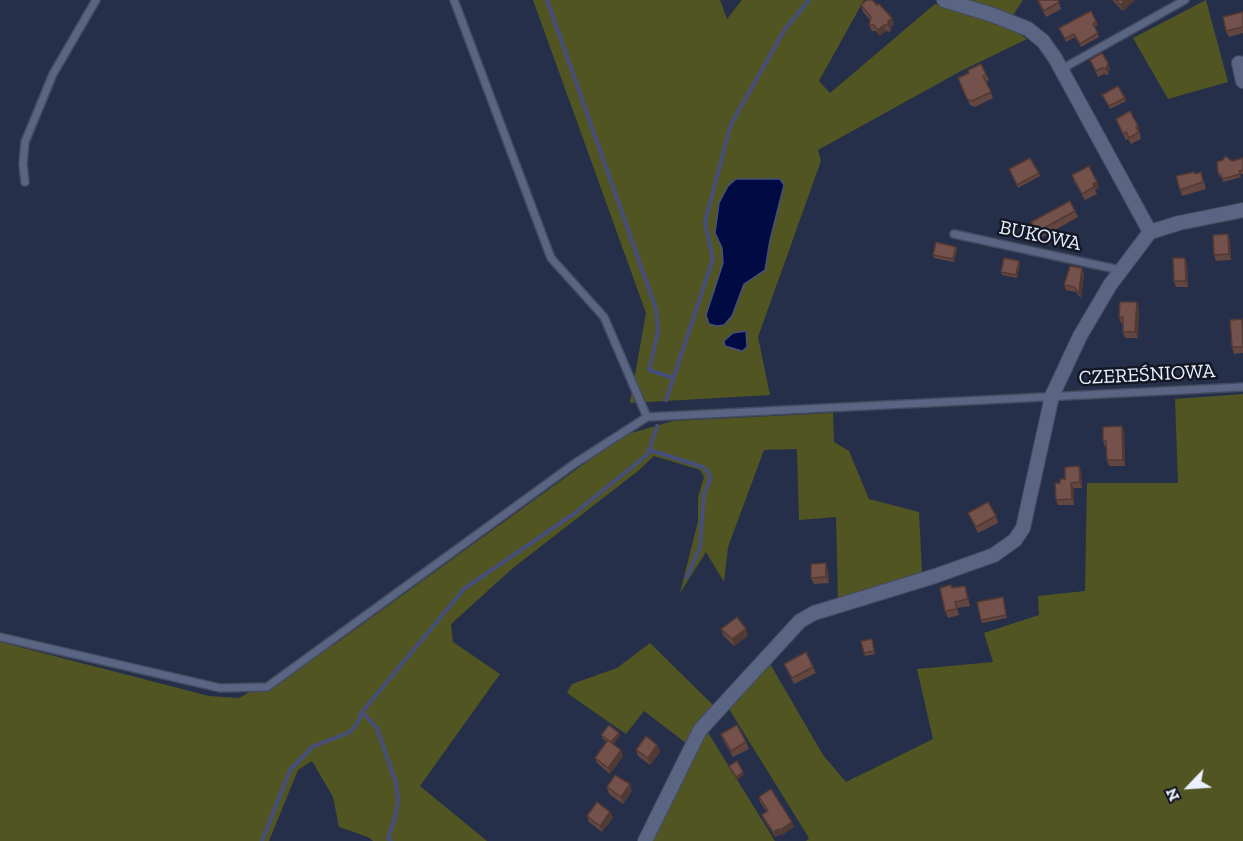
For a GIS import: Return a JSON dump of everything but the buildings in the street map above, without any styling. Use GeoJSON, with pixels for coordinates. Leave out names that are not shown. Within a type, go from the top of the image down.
{"type":"FeatureCollection","features":[{"type":"Feature","properties":{"kind":"street"},"geometry":{"type":"LineString","coordinates":[[944,0],[993,15],[1028,29],[1042,41],[1150,232]]}},
{"type":"Feature","properties":{"kind":"street"},"geometry":{"type":"LineString","coordinates":[[1239,63],[1243,81]]}},
{"type":"Feature","properties":{"kind":"street"},"geometry":{"type":"LineString","coordinates":[[645,841],[700,730],[801,621],[814,613],[935,576],[988,557],[1006,548],[1015,540],[1023,528],[1052,396],[1080,336],[1120,270],[1150,232],[1179,223],[1243,210]]}},
{"type":"Feature","properties":{"kind":"lane"},"geometry":{"type":"LineString","coordinates":[[25,182],[23,164],[25,142],[53,74],[96,0]]}},
{"type":"Feature","properties":{"kind":"lane"},"geometry":{"type":"LineString","coordinates":[[0,637],[220,688],[267,687],[574,464],[647,417],[604,317],[551,258],[454,0]]}},
{"type":"Feature","properties":{"kind":"lane"},"geometry":{"type":"LineString","coordinates":[[1060,70],[1185,0]]}},
{"type":"Feature","properties":{"kind":"lane","name":"BUKOWA"},"geometry":{"type":"LineString","coordinates":[[954,234],[1120,270]]}},
{"type":"Feature","properties":{"kind":"lane","name":"CZEREŚNIOWA"},"geometry":{"type":"LineString","coordinates":[[647,417],[1243,387]]}},
{"type":"Feature","properties":{"kind":"green space"},"geometry":{"type":"Polygon","coordinates":[[[533,0],[720,0],[727,19],[742,0],[864,0],[819,81],[830,93],[935,4],[1006,25],[1027,39],[961,71],[818,150],[821,161],[758,337],[770,395],[630,403],[646,313],[533,0]]]}},
{"type":"Feature","properties":{"kind":"green space"},"geometry":{"type":"Polygon","coordinates":[[[968,0],[1023,0],[1013,15],[968,0]]]}},
{"type":"Feature","properties":{"kind":"green space"},"geometry":{"type":"Polygon","coordinates":[[[1206,0],[1228,82],[1168,99],[1133,38],[1206,0]]]}},
{"type":"Feature","properties":{"kind":"green space"},"geometry":{"type":"Polygon","coordinates":[[[1243,394],[1243,841],[806,841],[809,838],[729,709],[730,702],[769,662],[823,755],[846,782],[933,739],[917,669],[993,662],[984,633],[1039,615],[1038,596],[1085,591],[1087,483],[1178,483],[1175,399],[1243,394]]]}},
{"type":"Feature","properties":{"kind":"green space"},"geometry":{"type":"Polygon","coordinates":[[[833,413],[834,442],[849,451],[869,499],[919,512],[922,572],[838,598],[836,517],[799,520],[797,449],[764,450],[728,547],[724,582],[706,552],[680,593],[698,521],[698,497],[704,477],[700,470],[654,456],[513,568],[451,624],[453,642],[500,674],[420,786],[487,841],[373,841],[339,827],[333,797],[312,761],[298,770],[269,841],[0,841],[0,642],[209,696],[239,698],[335,644],[624,435],[673,421],[833,413]]]}},
{"type":"Feature","properties":{"kind":"green space"},"geometry":{"type":"Polygon","coordinates":[[[650,643],[713,705],[698,722],[686,743],[644,711],[626,734],[567,693],[572,684],[617,668],[650,643]]]}},
{"type":"Feature","properties":{"kind":"green space"},"geometry":{"type":"Polygon","coordinates":[[[707,731],[775,841],[652,841],[707,731]]]}},
{"type":"Feature","properties":{"kind":"shaded area"},"geometry":{"type":"Polygon","coordinates":[[[736,179],[780,179],[784,185],[765,270],[744,284],[732,316],[724,325],[717,326],[709,324],[706,315],[723,263],[722,248],[715,233],[719,203],[728,186],[736,179]]]}},
{"type":"Feature","properties":{"kind":"shaded area"},"geometry":{"type":"Polygon","coordinates":[[[746,331],[747,347],[742,351],[725,346],[724,341],[733,333],[746,331]]]}},
{"type":"Feature","properties":{"kind":"waterway"},"geometry":{"type":"LineString","coordinates":[[547,0],[656,309],[658,331],[649,370],[673,378]]}},
{"type":"Feature","properties":{"kind":"waterway"},"geometry":{"type":"LineString","coordinates":[[666,400],[713,259],[705,222],[731,124],[785,29],[809,0]]}},
{"type":"Feature","properties":{"kind":"waterway"},"geometry":{"type":"LineString","coordinates":[[391,841],[388,838],[395,818],[398,799],[396,783],[377,728],[362,712],[464,589],[575,513],[648,454],[657,426]]}},
{"type":"Feature","properties":{"kind":"waterway"},"geometry":{"type":"LineString","coordinates":[[650,450],[703,467],[709,473],[710,481],[704,493],[700,547],[687,577]]}},
{"type":"Feature","properties":{"kind":"waterway"},"geometry":{"type":"LineString","coordinates":[[262,841],[290,770],[312,747],[350,732],[357,724],[362,712]]}}]}
